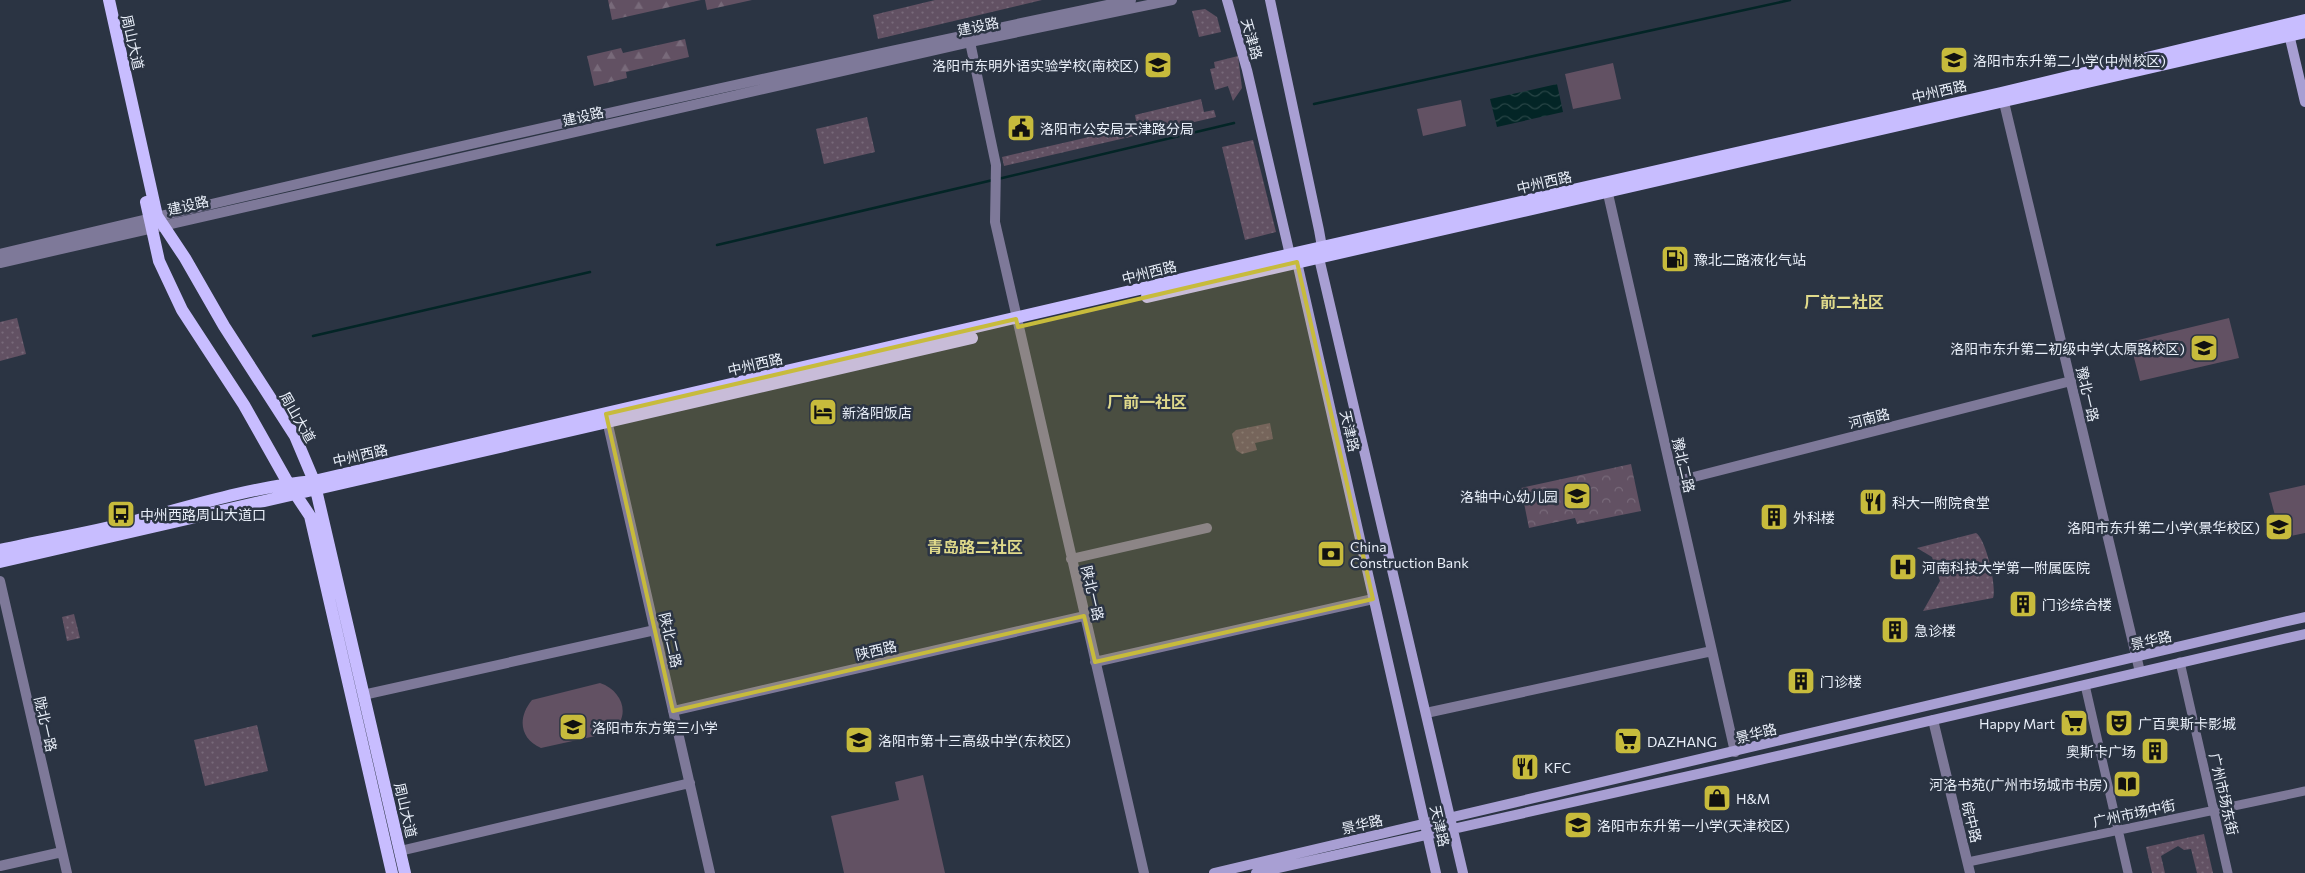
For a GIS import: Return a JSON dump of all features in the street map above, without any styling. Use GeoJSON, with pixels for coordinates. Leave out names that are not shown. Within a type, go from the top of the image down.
{"type":"FeatureCollection","features":[{"type":"Feature","properties":{"kind":"main road","name":"周山大道"},"geometry":{"type":"LineString","coordinates":[[100,0],[155,221],[295,436],[315,485],[405,873]]}},
{"type":"Feature","properties":{"kind":"main road","name":"周山大道"},"geometry":{"type":"LineString","coordinates":[[109,0],[155,221],[159,261],[182,310],[244,406],[295,495],[310,516],[392,873]]}},
{"type":"Feature","properties":{"kind":"main road","name":"天津路"},"geometry":{"type":"LineString","coordinates":[[1227,0],[1247,70],[1294,258],[1436,873]]}},
{"type":"Feature","properties":{"kind":"main road","name":"天津路"},"geometry":{"type":"LineString","coordinates":[[1270,0],[1320,253],[1463,873]]}},
{"type":"Feature","properties":{"kind":"main road","name":"中州西路"},"geometry":{"type":"LineString","coordinates":[[0,562],[295,495],[315,485],[2288,30],[2305,20]]}},
{"type":"Feature","properties":{"kind":"main road","name":"中州西路"},"geometry":{"type":"LineString","coordinates":[[2288,30],[2305,32]]}},
{"type":"Feature","properties":{"kind":"main road"},"geometry":{"type":"LineString","coordinates":[[2288,30],[2305,102]]}},
{"type":"Feature","properties":{"kind":"main road","name":"中州西路"},"geometry":{"type":"LineString","coordinates":[[0,550],[129,522],[210,500],[288,483],[315,485]]}},
{"type":"Feature","properties":{"kind":"main road","name":"景华路"},"geometry":{"type":"LineString","coordinates":[[1214,873],[2305,618]]}},
{"type":"Feature","properties":{"kind":"main road","name":"景华路"},"geometry":{"type":"LineString","coordinates":[[1256,873],[2305,634]]}},
{"type":"Feature","properties":{"kind":"street","name":"建设路"},"geometry":{"type":"LineString","coordinates":[[0,263],[155,221],[861,56],[1131,0]]}},
{"type":"Feature","properties":{"kind":"street","name":"建设路"},"geometry":{"type":"LineString","coordinates":[[0,254],[970,42],[1172,0]]}},
{"type":"Feature","properties":{"kind":"street","name":"陕北一路"},"geometry":{"type":"LineString","coordinates":[[970,42],[996,165],[995,222],[1144,873]]}},
{"type":"Feature","properties":{"kind":"street","name":"豫北一路"},"geometry":{"type":"LineString","coordinates":[[2003,97],[2140,672]]}},
{"type":"Feature","properties":{"kind":"street","name":"豫北二路"},"geometry":{"type":"LineString","coordinates":[[1606,188],[1734,752]]}},
{"type":"Feature","properties":{"kind":"street","name":"河南路"},"geometry":{"type":"LineString","coordinates":[[1674,482],[2071,382]]}},
{"type":"Feature","properties":{"kind":"street","name":"陕北二路"},"geometry":{"type":"LineString","coordinates":[[606,418],[710,873]]}},
{"type":"Feature","properties":{"kind":"street"},"geometry":{"type":"LineString","coordinates":[[1071,559],[1207,528]]}},
{"type":"Feature","properties":{"kind":"street","name":"陇北一路"},"geometry":{"type":"LineString","coordinates":[[0,581],[66,873]]}},
{"type":"Feature","properties":{"kind":"street"},"geometry":{"type":"LineString","coordinates":[[1095,662],[1373,599]]}},
{"type":"Feature","properties":{"kind":"street","name":"陕西路"},"geometry":{"type":"LineString","coordinates":[[673,711],[1084,616]]}},
{"type":"Feature","properties":{"kind":"street"},"geometry":{"type":"LineString","coordinates":[[363,694],[655,630]]}},
{"type":"Feature","properties":{"kind":"street"},"geometry":{"type":"LineString","coordinates":[[1426,713],[1712,651]]}},
{"type":"Feature","properties":{"kind":"street","name":"广州市场东街"},"geometry":{"type":"LineString","coordinates":[[2180,662],[2228,873]]}},
{"type":"Feature","properties":{"kind":"street"},"geometry":{"type":"LineString","coordinates":[[2085,684],[2128,873]]}},
{"type":"Feature","properties":{"kind":"street","name":"皖中路"},"geometry":{"type":"LineString","coordinates":[[1933,720],[1970,873]]}},
{"type":"Feature","properties":{"kind":"street"},"geometry":{"type":"LineString","coordinates":[[400,851],[690,783]]}},
{"type":"Feature","properties":{"kind":"street","name":"广州市场中街"},"geometry":{"type":"LineString","coordinates":[[1968,862],[2305,790]]}},
{"type":"Feature","properties":{"kind":"street"},"geometry":{"type":"LineString","coordinates":[[0,866],[62,852]]}},
{"type":"Feature","properties":{"kind":"highlighted area"},"geometry":{"type":"Polygon","coordinates":[[[1297,262],[1373,599],[1095,662],[1084,616],[673,711],[606,414],[1016,319],[1018,327],[1297,262]]]}},
{"type":"Feature","properties":{"kind":"green space"},"geometry":{"type":"Polygon","coordinates":[[[608,0],[701,0],[612,20],[608,0]]]}},
{"type":"Feature","properties":{"kind":"green space"},"geometry":{"type":"Polygon","coordinates":[[[705,0],[752,0],[707,10],[705,0]]]}},
{"type":"Feature","properties":{"kind":"green space"},"geometry":{"type":"Polygon","coordinates":[[[935,0],[1042,0],[878,39],[873,15],[935,0]]]}},
{"type":"Feature","properties":{"kind":"green space"},"geometry":{"type":"Polygon","coordinates":[[[1205,9],[1217,17],[1221,32],[1199,37],[1192,11],[1205,9]]]}},
{"type":"Feature","properties":{"kind":"green space"},"geometry":{"type":"Polygon","coordinates":[[[685,39],[689,57],[626,72],[627,78],[594,86],[587,56],[621,48],[623,53],[685,39]]]}},
{"type":"Feature","properties":{"kind":"green space"},"geometry":{"type":"Polygon","coordinates":[[[1238,56],[1242,88],[1233,101],[1228,86],[1215,90],[1210,69],[1215,68],[1214,62],[1238,56]]]}},
{"type":"Feature","properties":{"kind":"green space"},"geometry":{"type":"Polygon","coordinates":[[[1613,63],[1621,99],[1573,109],[1565,74],[1613,63]]]}},
{"type":"Feature","properties":{"kind":"green space"},"geometry":{"type":"Polygon","coordinates":[[[1201,99],[1204,112],[1214,110],[1216,117],[1004,166],[1002,157],[1137,126],[1135,115],[1201,99]]]}},
{"type":"Feature","properties":{"kind":"green space"},"geometry":{"type":"Polygon","coordinates":[[[1461,100],[1466,126],[1423,136],[1417,109],[1461,100]]]}},
{"type":"Feature","properties":{"kind":"green space"},"geometry":{"type":"Polygon","coordinates":[[[867,117],[875,152],[824,164],[816,129],[867,117]]]}},
{"type":"Feature","properties":{"kind":"green space"},"geometry":{"type":"Polygon","coordinates":[[[1253,140],[1276,232],[1245,240],[1222,147],[1253,140]]]}},
{"type":"Feature","properties":{"kind":"green space"},"geometry":{"type":"Polygon","coordinates":[[[17,318],[26,354],[0,361],[0,322],[17,318]]]}},
{"type":"Feature","properties":{"kind":"green space"},"geometry":{"type":"Polygon","coordinates":[[[2229,318],[2239,358],[2140,381],[2130,342],[2229,318]]]}},
{"type":"Feature","properties":{"kind":"green space"},"geometry":{"type":"Polygon","coordinates":[[[1270,423],[1273,439],[1255,443],[1257,450],[1242,454],[1236,450],[1232,434],[1236,430],[1270,423]]]}},
{"type":"Feature","properties":{"kind":"green space"},"geometry":{"type":"Polygon","coordinates":[[[1631,464],[1641,511],[1577,524],[1575,518],[1529,528],[1521,488],[1631,464]]]}},
{"type":"Feature","properties":{"kind":"green space"},"geometry":{"type":"Polygon","coordinates":[[[2305,485],[2305,533],[2281,538],[2269,493],[2305,485]]]}},
{"type":"Feature","properties":{"kind":"green space"},"geometry":{"type":"Polygon","coordinates":[[[1976,533],[1980,537],[1990,564],[1994,592],[1993,598],[1923,611],[1940,581],[1932,557],[1917,548],[1976,533]]]}},
{"type":"Feature","properties":{"kind":"green space"},"geometry":{"type":"Polygon","coordinates":[[[74,614],[80,638],[67,641],[62,617],[74,614]]]}},
{"type":"Feature","properties":{"kind":"green space"},"geometry":{"type":"Polygon","coordinates":[[[600,683],[615,692],[622,706],[621,720],[609,733],[541,748],[534,744],[525,734],[523,727],[524,714],[532,700],[600,683]]]}},
{"type":"Feature","properties":{"kind":"green space"},"geometry":{"type":"Polygon","coordinates":[[[257,725],[268,771],[205,786],[194,740],[257,725]]]}},
{"type":"Feature","properties":{"kind":"green space"},"geometry":{"type":"Polygon","coordinates":[[[923,775],[945,873],[844,873],[831,816],[899,800],[895,782],[923,775]]]}},
{"type":"Feature","properties":{"kind":"green space"},"geometry":{"type":"Polygon","coordinates":[[[2204,834],[2213,873],[2197,873],[2191,849],[2184,850],[2178,846],[2161,856],[2165,873],[2152,873],[2146,847],[2204,834]]]}},
{"type":"Feature","properties":{"kind":"water"},"geometry":{"type":"Polygon","coordinates":[[[1557,84],[1563,112],[1497,127],[1490,99],[1557,84]]]}},
{"type":"Feature","properties":{"kind":"waterway"},"geometry":{"type":"LineString","coordinates":[[1314,104],[1790,0]]}},
{"type":"Feature","properties":{"kind":"waterway"},"geometry":{"type":"LineString","coordinates":[[998,179],[1234,123]]}},
{"type":"Feature","properties":{"kind":"waterway"},"geometry":{"type":"LineString","coordinates":[[717,245],[993,180]]}},
{"type":"Feature","properties":{"kind":"waterway"},"geometry":{"type":"LineString","coordinates":[[313,336],[590,272]]}},
{"type":"Feature","properties":{"kind":"place","name":"洛阳市东升第二小学(中州校区)"},"geometry":{"type":"Point","coordinates":[1954,60]}},
{"type":"Feature","properties":{"kind":"place","name":"洛阳市东明外语实验学校(南校区)"},"geometry":{"type":"Point","coordinates":[1158,65]}},
{"type":"Feature","properties":{"kind":"place","name":"洛阳市公安局天津路分局"},"geometry":{"type":"Point","coordinates":[1021,128]}},
{"type":"Feature","properties":{"kind":"place","name":"豫北二路液化气站"},"geometry":{"type":"Point","coordinates":[1675,259]}},
{"type":"Feature","properties":{"kind":"place","name":"洛阳市东升第二初级中学(太原路校区)"},"geometry":{"type":"Point","coordinates":[2204,348]}},
{"type":"Feature","properties":{"kind":"place","name":"新洛阳饭店"},"geometry":{"type":"Point","coordinates":[823,412]}},
{"type":"Feature","properties":{"kind":"place","name":"洛轴中心幼儿园"},"geometry":{"type":"Point","coordinates":[1577,496]}},
{"type":"Feature","properties":{"kind":"place","name":"科大一附院食堂"},"geometry":{"type":"Point","coordinates":[1873,502]}},
{"type":"Feature","properties":{"kind":"place","name":"中州西路周山大道口"},"geometry":{"type":"Point","coordinates":[121,514]}},
{"type":"Feature","properties":{"kind":"place","name":"外科楼"},"geometry":{"type":"Point","coordinates":[1774,517]}},
{"type":"Feature","properties":{"kind":"place","name":"洛阳市东升第二小学(景华校区)"},"geometry":{"type":"Point","coordinates":[2279,527]}},
{"type":"Feature","properties":{"kind":"place","name":"China Construction Bank"},"geometry":{"type":"Point","coordinates":[1331,554]}},
{"type":"Feature","properties":{"kind":"place","name":"河南科技大学第一附属医院"},"geometry":{"type":"Point","coordinates":[1903,567]}},
{"type":"Feature","properties":{"kind":"place","name":"门诊综合楼"},"geometry":{"type":"Point","coordinates":[2023,604]}},
{"type":"Feature","properties":{"kind":"place","name":"急诊楼"},"geometry":{"type":"Point","coordinates":[1895,630]}},
{"type":"Feature","properties":{"kind":"place","name":"门诊楼"},"geometry":{"type":"Point","coordinates":[1801,681]}},
{"type":"Feature","properties":{"kind":"place","name":"Happy Mart"},"geometry":{"type":"Point","coordinates":[2074,723]}},
{"type":"Feature","properties":{"kind":"place","name":"广百奥斯卡影城"},"geometry":{"type":"Point","coordinates":[2119,723]}},
{"type":"Feature","properties":{"kind":"place","name":"洛阳市东方第三小学"},"geometry":{"type":"Point","coordinates":[573,727]}},
{"type":"Feature","properties":{"kind":"place","name":"洛阳市第十三高级中学(东校区)"},"geometry":{"type":"Point","coordinates":[859,740]}},
{"type":"Feature","properties":{"kind":"place","name":"DAZHANG"},"geometry":{"type":"Point","coordinates":[1628,741]}},
{"type":"Feature","properties":{"kind":"place","name":"奥斯卡广场"},"geometry":{"type":"Point","coordinates":[2155,751]}},
{"type":"Feature","properties":{"kind":"place","name":"KFC"},"geometry":{"type":"Point","coordinates":[1525,767]}},
{"type":"Feature","properties":{"kind":"place","name":"河洛书苑(广州市场城市书房)"},"geometry":{"type":"Point","coordinates":[2127,784]}},
{"type":"Feature","properties":{"kind":"place","name":"H&M"},"geometry":{"type":"Point","coordinates":[1717,798]}},
{"type":"Feature","properties":{"kind":"place","name":"洛阳市东升第一小学(天津校区)"},"geometry":{"type":"Point","coordinates":[1578,825]}},
{"type":"Feature","properties":{"kind":"district","name":"厂前二社区"},"geometry":{"type":"Point","coordinates":[1844,301]}},
{"type":"Feature","properties":{"kind":"district","name":"厂前一社区"},"geometry":{"type":"Point","coordinates":[1147,401]}},
{"type":"Feature","properties":{"kind":"district","name":"青岛路二社区"},"geometry":{"type":"Point","coordinates":[975,546]}}]}
